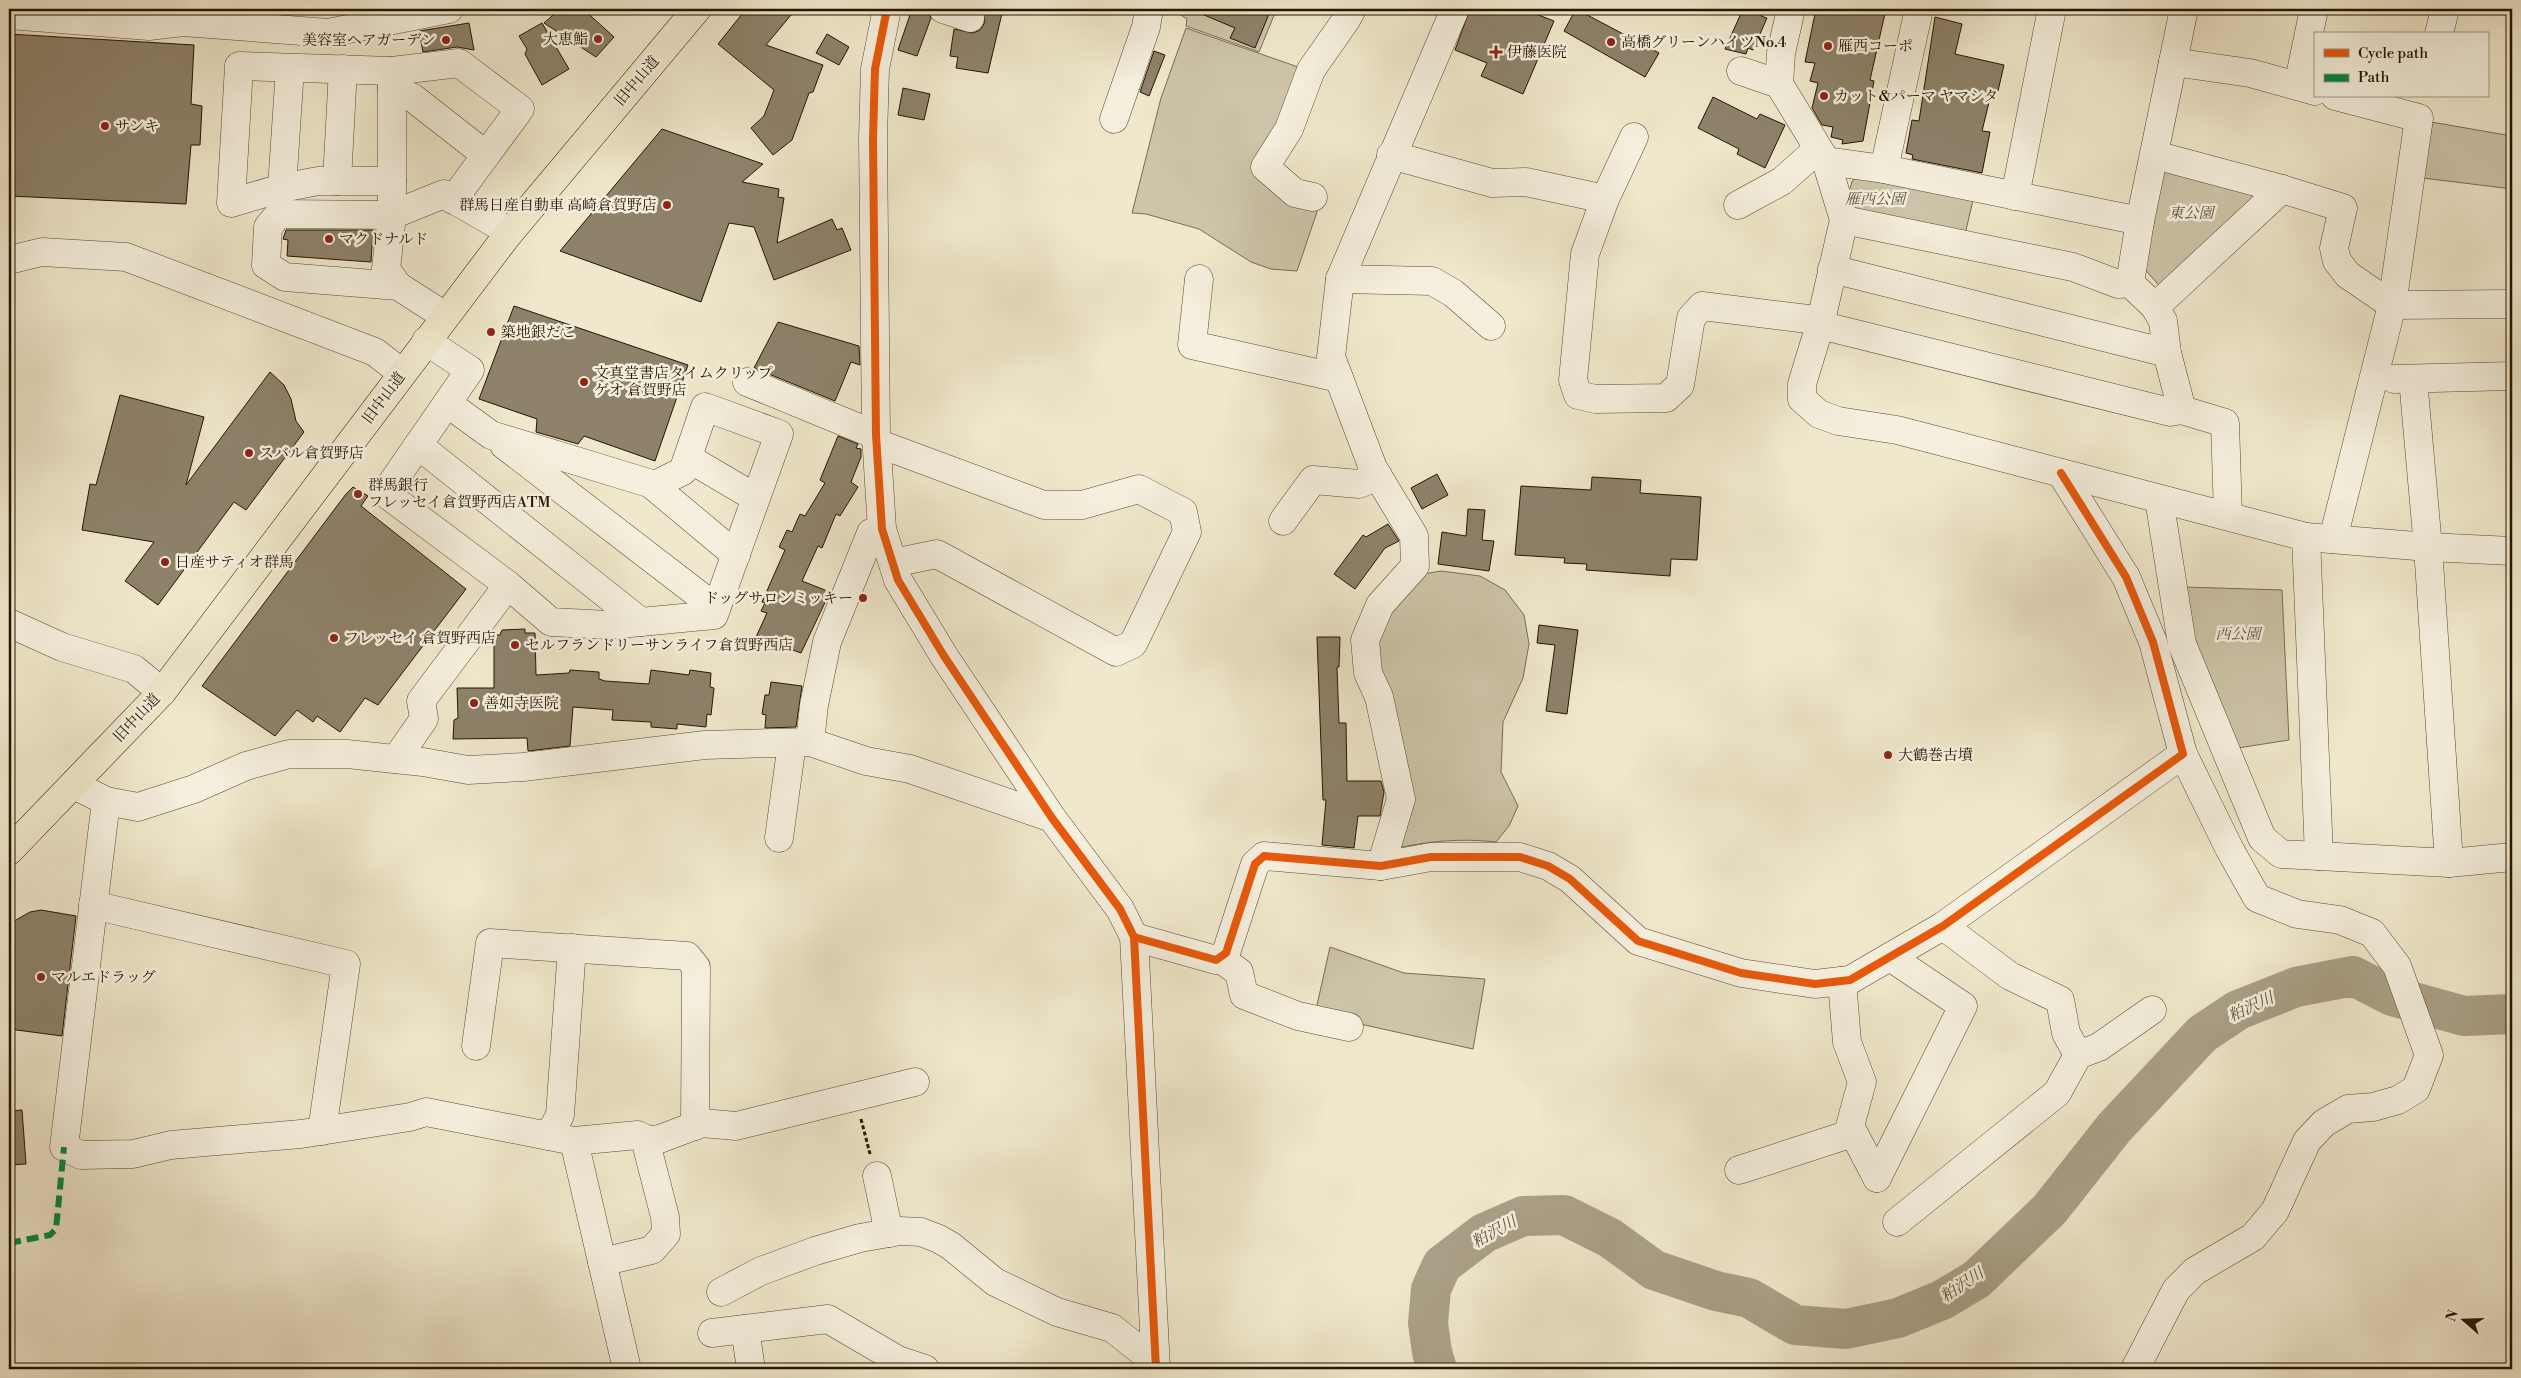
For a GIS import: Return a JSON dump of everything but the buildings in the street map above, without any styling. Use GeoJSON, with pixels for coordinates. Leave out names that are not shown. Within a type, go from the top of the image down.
{"type":"FeatureCollection","features":[{"type":"Feature","properties":{"kind":"main road","name":"旧中山道"},"geometry":{"type":"LineString","coordinates":[[9,852],[162,692],[510,232],[697,9]]}},
{"type":"Feature","properties":{"kind":"street"},"geometry":{"type":"LineString","coordinates":[[9,16],[149,26],[184,22],[328,33],[449,9]]}},
{"type":"Feature","properties":{"kind":"street"},"geometry":{"type":"LineString","coordinates":[[887,9],[875,69],[873,138],[877,439],[882,529],[898,580],[944,656],[1052,818],[1120,909],[1134,937],[1147,1367]]}},
{"type":"Feature","properties":{"kind":"street"},"geometry":{"type":"LineString","coordinates":[[943,9],[970,18]]}},
{"type":"Feature","properties":{"kind":"street"},"geometry":{"type":"LineString","coordinates":[[1114,119],[1146,27],[1149,9]]}},
{"type":"Feature","properties":{"kind":"street"},"geometry":{"type":"LineString","coordinates":[[1313,197],[1295,194],[1265,167],[1289,129],[1311,70],[1352,9]]}},
{"type":"Feature","properties":{"kind":"street"},"geometry":{"type":"LineString","coordinates":[[1381,866],[1401,799],[1379,696],[1368,673],[1366,640],[1380,605],[1415,566],[1414,536],[1378,476],[1330,357],[1340,279],[1455,9]]}},
{"type":"Feature","properties":{"kind":"street"},"geometry":{"type":"LineString","coordinates":[[1791,9],[1781,53],[1779,84],[1822,155],[1844,220],[1820,325],[1802,384],[1802,399],[1818,414],[1838,421],[1898,430],[2306,537],[2428,547],[2512,551]]}},
{"type":"Feature","properties":{"kind":"street"},"geometry":{"type":"LineString","coordinates":[[1884,169],[1919,9]]}},
{"type":"Feature","properties":{"kind":"street"},"geometry":{"type":"LineString","coordinates":[[2015,196],[2052,9]]}},
{"type":"Feature","properties":{"kind":"street"},"geometry":{"type":"LineString","coordinates":[[2130,283],[2140,221],[2184,9]]}},
{"type":"Feature","properties":{"kind":"street"},"geometry":{"type":"LineString","coordinates":[[2173,62],[2250,73],[2306,88],[2314,9]]}},
{"type":"Feature","properties":{"kind":"street"},"geometry":{"type":"LineString","coordinates":[[2439,32],[2445,9]]}},
{"type":"Feature","properties":{"kind":"street"},"geometry":{"type":"LineString","coordinates":[[392,181],[318,180],[231,203],[239,66],[343,69],[392,80],[459,63],[520,109],[453,200]]}},
{"type":"Feature","properties":{"kind":"street"},"geometry":{"type":"LineString","coordinates":[[282,188],[290,68]]}},
{"type":"Feature","properties":{"kind":"street"},"geometry":{"type":"LineString","coordinates":[[336,181],[343,69]]}},
{"type":"Feature","properties":{"kind":"street"},"geometry":{"type":"LineString","coordinates":[[1741,71],[1779,84]]}},
{"type":"Feature","properties":{"kind":"street"},"geometry":{"type":"LineString","coordinates":[[392,80],[486,154]]}},
{"type":"Feature","properties":{"kind":"street"},"geometry":{"type":"LineString","coordinates":[[392,80],[392,215],[386,269],[398,286],[445,316]]}},
{"type":"Feature","properties":{"kind":"street"},"geometry":{"type":"LineString","coordinates":[[2333,539],[2392,305],[2422,107],[2352,98]]}},
{"type":"Feature","properties":{"kind":"street"},"geometry":{"type":"LineString","coordinates":[[1634,137],[1605,199],[1585,254],[1573,380],[1578,395],[1595,399],[1666,398],[1680,385],[1690,318],[1702,306],[1808,319],[1820,325],[2170,412],[2182,410],[2225,423],[2228,515]]}},
{"type":"Feature","properties":{"kind":"street"},"geometry":{"type":"LineString","coordinates":[[1392,155],[1492,183],[1526,182],[1605,199]]}},
{"type":"Feature","properties":{"kind":"street"},"geometry":{"type":"LineString","coordinates":[[1738,205],[1782,181],[1822,155],[2140,221]]}},
{"type":"Feature","properties":{"kind":"street"},"geometry":{"type":"LineString","coordinates":[[2155,155],[2282,189],[2343,208],[2334,248],[2337,261],[2348,275],[2392,305],[2512,304]]}},
{"type":"Feature","properties":{"kind":"street"},"geometry":{"type":"LineString","coordinates":[[2154,307],[2282,189]]}},
{"type":"Feature","properties":{"kind":"street"},"geometry":{"type":"LineString","coordinates":[[398,286],[285,277],[266,266],[268,227],[279,214],[392,215],[444,194],[510,232]]}},
{"type":"Feature","properties":{"kind":"street"},"geometry":{"type":"LineString","coordinates":[[1844,220],[2073,267],[2118,284],[2130,283],[2154,307],[2163,321],[2167,354],[2182,410]]}},
{"type":"Feature","properties":{"kind":"street"},"geometry":{"type":"LineString","coordinates":[[9,260],[42,252],[126,257],[375,352],[402,373]]}},
{"type":"Feature","properties":{"kind":"street"},"geometry":{"type":"LineString","coordinates":[[1832,270],[2167,354]]}},
{"type":"Feature","properties":{"kind":"street"},"geometry":{"type":"LineString","coordinates":[[1199,279],[1192,345],[1339,378]]}},
{"type":"Feature","properties":{"kind":"street"},"geometry":{"type":"LineString","coordinates":[[1340,279],[1432,281],[1453,293],[1491,326]]}},
{"type":"Feature","properties":{"kind":"street"},"geometry":{"type":"LineString","coordinates":[[426,341],[470,370],[385,493],[508,585],[551,622],[609,625],[714,615],[779,434],[705,407],[683,472],[655,485],[491,435]]}},
{"type":"Feature","properties":{"kind":"street"},"geometry":{"type":"LineString","coordinates":[[2374,379],[2512,376]]}},
{"type":"Feature","properties":{"kind":"street"},"geometry":{"type":"LineString","coordinates":[[2413,379],[2428,547],[2449,863]]}},
{"type":"Feature","properties":{"kind":"street"},"geometry":{"type":"LineString","coordinates":[[747,382],[877,439],[1044,505],[1082,505],[1139,488],[1183,512],[1187,532],[1133,644],[1116,652],[937,554],[893,563]]}},
{"type":"Feature","properties":{"kind":"street"},"geometry":{"type":"LineString","coordinates":[[447,403],[716,608]]}},
{"type":"Feature","properties":{"kind":"street"},"geometry":{"type":"LineString","coordinates":[[418,445],[641,622]]}},
{"type":"Feature","properties":{"kind":"street"},"geometry":{"type":"LineString","coordinates":[[688,458],[756,498]]}},
{"type":"Feature","properties":{"kind":"street"},"geometry":{"type":"LineString","coordinates":[[2061,473],[2126,577],[2153,642],[2183,754],[2229,848],[2257,898],[2296,914],[2340,920],[2372,933],[2397,966],[2429,1055],[2416,1089],[2398,1100],[2373,1107],[2348,1109],[2324,1124],[2307,1141],[2275,1210],[2253,1237],[2195,1271],[2176,1290],[2135,1369]]}},
{"type":"Feature","properties":{"kind":"street"},"geometry":{"type":"LineString","coordinates":[[1284,521],[1313,480],[1359,484],[1378,476]]}},
{"type":"Feature","properties":{"kind":"street"},"geometry":{"type":"LineString","coordinates":[[651,484],[736,554]]}},
{"type":"Feature","properties":{"kind":"street"},"geometry":{"type":"LineString","coordinates":[[2159,499],[2182,644],[2262,838],[2281,854],[2449,863],[2512,857]]}},
{"type":"Feature","properties":{"kind":"street"},"geometry":{"type":"LineString","coordinates":[[779,838],[801,742],[814,705],[827,642],[871,533],[882,529]]}},
{"type":"Feature","properties":{"kind":"street"},"geometry":{"type":"LineString","coordinates":[[2306,537],[2319,856]]}},
{"type":"Feature","properties":{"kind":"street"},"geometry":{"type":"LineString","coordinates":[[396,759],[424,719],[421,701],[508,585]]}},
{"type":"Feature","properties":{"kind":"street"},"geometry":{"type":"LineString","coordinates":[[9,623],[62,647],[134,669],[162,692]]}},
{"type":"Feature","properties":{"kind":"street"},"geometry":{"type":"LineString","coordinates":[[74,786],[106,801],[138,807],[194,789],[246,766],[289,754],[347,754],[468,770],[523,767],[705,745],[801,742],[866,761],[910,769],[1052,818]]}},
{"type":"Feature","properties":{"kind":"street"},"geometry":{"type":"LineString","coordinates":[[1134,937],[1216,960],[1226,953],[1255,864],[1264,856],[1381,866],[1431,857],[1520,857],[1548,866],[1570,879],[1638,942],[1741,973],[1815,984],[1850,980],[1943,926],[2183,754]]}},
{"type":"Feature","properties":{"kind":"street"},"geometry":{"type":"LineString","coordinates":[[106,801],[64,1147],[81,1155],[133,1154],[172,1144],[322,1131],[410,1117],[426,1112],[562,1139],[638,1135],[644,1139],[658,1140],[702,1123],[736,1126],[915,1082]]}},
{"type":"Feature","properties":{"kind":"street"},"geometry":{"type":"LineString","coordinates":[[93,905],[346,964],[322,1131]]}},
{"type":"Feature","properties":{"kind":"street"},"geometry":{"type":"LineString","coordinates":[[1943,926],[2010,976],[2060,1000],[2066,1033],[2078,1055]]}},
{"type":"Feature","properties":{"kind":"street"},"geometry":{"type":"LineString","coordinates":[[476,1046],[490,943],[687,956],[696,967],[695,1126]]}},
{"type":"Feature","properties":{"kind":"street"},"geometry":{"type":"LineString","coordinates":[[572,948],[560,1115],[562,1139],[602,1262],[627,1369]]}},
{"type":"Feature","properties":{"kind":"street"},"geometry":{"type":"LineString","coordinates":[[1842,981],[1847,1042],[1862,1082],[1850,1126],[1877,1178],[1963,1006],[1890,957]]}},
{"type":"Feature","properties":{"kind":"street"},"geometry":{"type":"LineString","coordinates":[[1219,958],[1239,972],[1244,996],[1298,1016],[1349,1027]]}},
{"type":"Feature","properties":{"kind":"street"},"geometry":{"type":"LineString","coordinates":[[1897,1222],[2057,1093],[2078,1055],[2099,1047],[2152,1010]]}},
{"type":"Feature","properties":{"kind":"street"},"geometry":{"type":"LineString","coordinates":[[1739,1170],[1854,1134]]}},
{"type":"Feature","properties":{"kind":"street"},"geometry":{"type":"LineString","coordinates":[[602,1262],[652,1250],[666,1234],[666,1217],[644,1139]]}},
{"type":"Feature","properties":{"kind":"street"},"geometry":{"type":"LineString","coordinates":[[877,1176],[889,1233]]}},
{"type":"Feature","properties":{"kind":"street"},"geometry":{"type":"LineString","coordinates":[[721,1292],[761,1271],[815,1251],[860,1238],[889,1233],[921,1232],[939,1239],[996,1282],[1057,1312],[1112,1328],[1147,1367]]}},
{"type":"Feature","properties":{"kind":"street"},"geometry":{"type":"LineString","coordinates":[[712,1334],[828,1320],[894,1364],[926,1369]]}},
{"type":"Feature","properties":{"kind":"street"},"geometry":{"type":"LineString","coordinates":[[745,1329],[751,1369]]}},
{"type":"Feature","properties":{"kind":"path"},"geometry":{"type":"LineString","coordinates":[[854,1097],[877,1176]]}},
{"type":"Feature","properties":{"kind":"green space"},"geometry":{"type":"Polygon","coordinates":[[[1172,9],[1283,9],[1275,13],[1259,52],[1186,26],[1187,19],[1172,9]]]}},
{"type":"Feature","properties":{"kind":"green space"},"geometry":{"type":"Polygon","coordinates":[[[1186,28],[1304,69],[1259,161],[1320,203],[1297,271],[1271,269],[1251,262],[1199,229],[1146,214],[1132,213],[1161,98],[1186,28]]]}},
{"type":"Feature","properties":{"kind":"green space"},"geometry":{"type":"Polygon","coordinates":[[[2431,122],[2512,136],[2512,189],[2423,178],[2431,122]]]}},
{"type":"Feature","properties":{"kind":"green space","name":"東公園"},"geometry":{"type":"Polygon","coordinates":[[[2162,164],[2260,196],[2164,291],[2141,265],[2162,164]]]}},
{"type":"Feature","properties":{"kind":"green space","name":"雁西公園"},"geometry":{"type":"Polygon","coordinates":[[[1864,173],[1973,200],[1964,239],[1860,220],[1848,197],[1852,181],[1864,173]]]}},
{"type":"Feature","properties":{"kind":"green space"},"geometry":{"type":"Polygon","coordinates":[[[1441,571],[1480,576],[1505,590],[1524,615],[1529,644],[1523,678],[1503,722],[1501,772],[1518,806],[1509,826],[1496,842],[1444,841],[1393,849],[1379,670],[1374,643],[1381,616],[1417,575],[1441,571]]]}},
{"type":"Feature","properties":{"kind":"green space","name":"西公園"},"geometry":{"type":"Polygon","coordinates":[[[2184,587],[2282,590],[2289,740],[2238,748],[2190,638],[2184,587]]]}},
{"type":"Feature","properties":{"kind":"green space"},"geometry":{"type":"Polygon","coordinates":[[[1330,947],[1404,973],[1485,979],[1473,1049],[1315,1014],[1330,947]]]}},
{"type":"Feature","properties":{"kind":"waterway","name":"粕沢川"},"geometry":{"type":"LineString","coordinates":[[1437,1369],[1432,1352],[1428,1323],[1431,1289],[1442,1265],[1484,1233],[1523,1216],[1564,1215],[1610,1238],[1654,1270],[1716,1291],[1749,1298],[1795,1325],[1846,1329],[1898,1318],[1942,1300],[1977,1279],[2050,1209],[2114,1128],[2202,1034],[2238,1010],[2296,987],[2353,976],[2392,996],[2464,1016],[2512,1014]]}},
{"type":"Feature","properties":{"kind":"marked path"},"geometry":{"type":"LineString","coordinates":[[9,1243],[50,1235],[56,1229],[64,1147]]}},
{"type":"Feature","properties":{"kind":"cycle path"},"geometry":{"type":"LineString","coordinates":[[887,9],[875,69],[873,138],[876,435],[882,529],[898,580],[944,656],[1052,818],[1120,909],[1134,937],[1156,1369]]}},
{"type":"Feature","properties":{"kind":"cycle path"},"geometry":{"type":"LineString","coordinates":[[1134,937],[1216,960],[1226,953],[1255,864],[1264,856],[1381,866],[1431,857],[1520,857],[1548,866],[1570,879],[1638,941],[1741,973],[1815,984],[1850,980],[1943,926],[2183,754],[2153,642],[2126,577],[2061,473]]}},
{"type":"Feature","properties":{"kind":"place","name":"大恵鮨"},"geometry":{"type":"Point","coordinates":[598,39]}},
{"type":"Feature","properties":{"kind":"place","name":"美容室ヘアガーデン"},"geometry":{"type":"Point","coordinates":[446,40]}},
{"type":"Feature","properties":{"kind":"place","name":"高橋グリーンハイツNo.4"},"geometry":{"type":"Point","coordinates":[1611,42]}},
{"type":"Feature","properties":{"kind":"place","name":"雁西コーポ"},"geometry":{"type":"Point","coordinates":[1828,46]}},
{"type":"Feature","properties":{"kind":"place","name":"伊藤医院"},"geometry":{"type":"Point","coordinates":[1496,52]}},
{"type":"Feature","properties":{"kind":"place","name":"カット&パーマ ヤマシタ"},"geometry":{"type":"Point","coordinates":[1824,96]}},
{"type":"Feature","properties":{"kind":"place","name":"サンキ"},"geometry":{"type":"Point","coordinates":[105,126]}},
{"type":"Feature","properties":{"kind":"place","name":"群馬日産自動車 高崎倉賀野店"},"geometry":{"type":"Point","coordinates":[667,205]}},
{"type":"Feature","properties":{"kind":"place","name":"マクドナルド"},"geometry":{"type":"Point","coordinates":[329,239]}},
{"type":"Feature","properties":{"kind":"place","name":"築地銀だこ"},"geometry":{"type":"Point","coordinates":[491,332]}},
{"type":"Feature","properties":{"kind":"place","name":"文真堂書店タイムクリップ ゲオ 倉賀野店"},"geometry":{"type":"Point","coordinates":[584,382]}},
{"type":"Feature","properties":{"kind":"place","name":"スバル倉賀野店"},"geometry":{"type":"Point","coordinates":[249,453]}},
{"type":"Feature","properties":{"kind":"place","name":"群馬銀行 フレッセイ倉賀野西店ATM"},"geometry":{"type":"Point","coordinates":[358,494]}},
{"type":"Feature","properties":{"kind":"place","name":"日産サティオ群馬"},"geometry":{"type":"Point","coordinates":[165,562]}},
{"type":"Feature","properties":{"kind":"place","name":"ドッグサロンミッキー"},"geometry":{"type":"Point","coordinates":[863,598]}},
{"type":"Feature","properties":{"kind":"place","name":"フレッセイ 倉賀野西店"},"geometry":{"type":"Point","coordinates":[334,638]}},
{"type":"Feature","properties":{"kind":"place","name":"セルフランドリーサンライフ倉賀野西店"},"geometry":{"type":"Point","coordinates":[515,645]}},
{"type":"Feature","properties":{"kind":"place","name":"善如寺医院"},"geometry":{"type":"Point","coordinates":[474,703]}},
{"type":"Feature","properties":{"kind":"place","name":"大鶴巻古墳"},"geometry":{"type":"Point","coordinates":[1888,755]}},
{"type":"Feature","properties":{"kind":"place","name":"マルエドラッグ"},"geometry":{"type":"Point","coordinates":[41,977]}}]}
